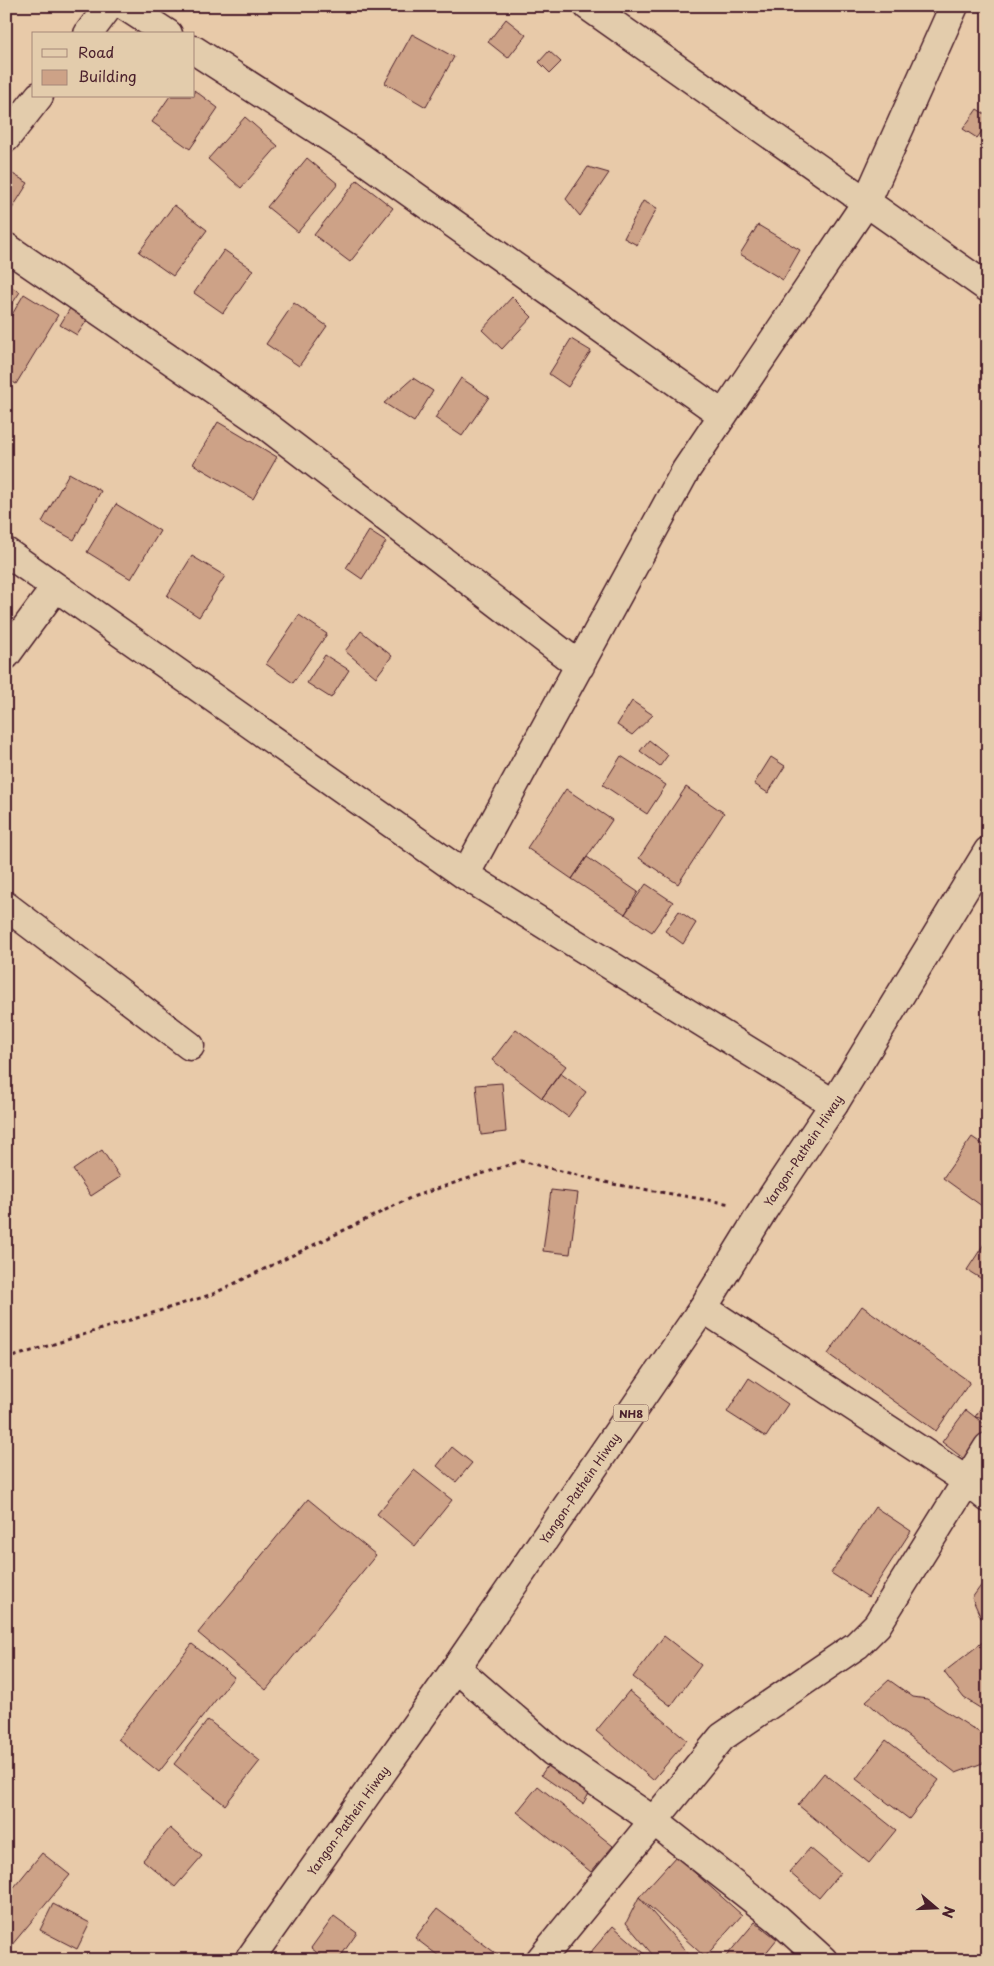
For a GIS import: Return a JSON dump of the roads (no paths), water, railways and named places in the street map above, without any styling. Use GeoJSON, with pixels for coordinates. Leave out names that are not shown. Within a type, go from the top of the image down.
{"type":"FeatureCollection","features":[{"type":"Feature","properties":{"kind":"main road"},"geometry":{"type":"LineString","coordinates":[[90,32],[109,6]]}},
{"type":"Feature","properties":{"kind":"main road"},"geometry":{"type":"LineString","coordinates":[[125,6],[165,32]]}},
{"type":"Feature","properties":{"kind":"main road"},"geometry":{"type":"LineString","coordinates":[[588,6],[988,288]]}},
{"type":"Feature","properties":{"kind":"main road"},"geometry":{"type":"LineString","coordinates":[[466,875],[686,470],[866,203],[954,6]]}},
{"type":"Feature","properties":{"kind":"main road"},"geometry":{"type":"LineString","coordinates":[[195,51],[360,157],[723,415]]}},
{"type":"Feature","properties":{"kind":"main road"},"geometry":{"type":"LineString","coordinates":[[6,138],[37,98]]}},
{"type":"Feature","properties":{"kind":"main road"},"geometry":{"type":"LineString","coordinates":[[6,247],[264,424],[580,666]]}},
{"type":"Feature","properties":{"kind":"main road"},"geometry":{"type":"LineString","coordinates":[[6,552],[466,875],[834,1104]]}},
{"type":"Feature","properties":{"kind":"main road"},"geometry":{"type":"LineString","coordinates":[[6,655],[55,588]]}},
{"type":"Feature","properties":{"kind":"main road","name":"Yangon-Pathein Hiway"},"geometry":{"type":"LineString","coordinates":[[249,1960],[456,1668],[703,1308],[764,1209],[834,1104],[988,851]]}},
{"type":"Feature","properties":{"kind":"main road"},"geometry":{"type":"LineString","coordinates":[[6,906],[190,1046]]}},
{"type":"Feature","properties":{"kind":"main road"},"geometry":{"type":"LineString","coordinates":[[703,1308],[967,1481],[988,1498]]}},
{"type":"Feature","properties":{"kind":"main road"},"geometry":{"type":"LineString","coordinates":[[540,1960],[722,1737],[857,1645],[878,1625],[988,1447]]}},
{"type":"Feature","properties":{"kind":"main road"},"geometry":{"type":"LineString","coordinates":[[456,1668],[553,1752],[654,1821],[778,1920],[823,1960]]}}]}
